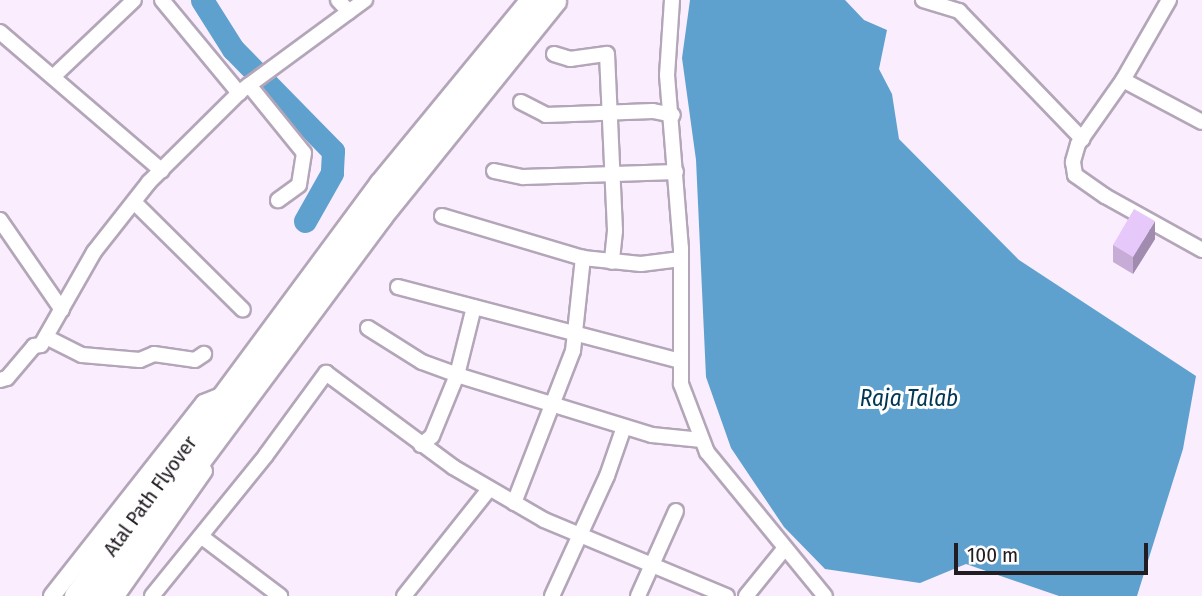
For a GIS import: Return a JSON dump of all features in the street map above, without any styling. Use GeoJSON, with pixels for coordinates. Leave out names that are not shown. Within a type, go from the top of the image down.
{"type":"FeatureCollection","features":[{"type":"Feature","properties":{"kind":"highway"},"geometry":{"type":"LineString","coordinates":[[390,188],[532,0]]}},
{"type":"Feature","properties":{"kind":"highway"},"geometry":{"type":"LineString","coordinates":[[390,188],[554,0]]}},
{"type":"Feature","properties":{"kind":"highway","name":"Atal Path Flyover"},"geometry":{"type":"LineString","coordinates":[[76,596],[231,400],[390,188]]}},
{"type":"Feature","properties":{"kind":"highway","name":"Atal Path Flyover"},"geometry":{"type":"LineString","coordinates":[[98,596],[213,423]]}},
{"type":"Feature","properties":{"kind":"street"},"geometry":{"type":"LineString","coordinates":[[54,76],[134,0]]}},
{"type":"Feature","properties":{"kind":"street"},"geometry":{"type":"LineString","coordinates":[[162,0],[304,153],[299,185],[278,200]]}},
{"type":"Feature","properties":{"kind":"street"},"geometry":{"type":"LineString","coordinates":[[338,0],[349,12]]}},
{"type":"Feature","properties":{"kind":"street"},"geometry":{"type":"LineString","coordinates":[[0,380],[7,378],[46,337],[94,252],[162,171],[244,89],[365,0]]}},
{"type":"Feature","properties":{"kind":"street"},"geometry":{"type":"LineString","coordinates":[[672,0],[667,75],[673,115],[681,259],[681,384],[702,440],[729,484],[825,596]]}},
{"type":"Feature","properties":{"kind":"street"},"geometry":{"type":"LineString","coordinates":[[923,0],[962,6],[1082,139]]}},
{"type":"Feature","properties":{"kind":"street"},"geometry":{"type":"LineString","coordinates":[[1169,0],[1123,80],[1082,139],[1073,162],[1075,175],[1202,250]]}},
{"type":"Feature","properties":{"kind":"street"},"geometry":{"type":"LineString","coordinates":[[0,32],[162,171]]}},
{"type":"Feature","properties":{"kind":"street"},"geometry":{"type":"LineString","coordinates":[[554,54],[570,59],[607,54],[614,176],[612,262]]}},
{"type":"Feature","properties":{"kind":"street"},"geometry":{"type":"LineString","coordinates":[[1123,80],[1202,121]]}},
{"type":"Feature","properties":{"kind":"street"},"geometry":{"type":"LineString","coordinates":[[521,102],[546,115],[610,112],[673,115]]}},
{"type":"Feature","properties":{"kind":"street"},"geometry":{"type":"LineString","coordinates":[[494,171],[523,177],[676,172]]}},
{"type":"Feature","properties":{"kind":"street"},"geometry":{"type":"LineString","coordinates":[[134,202],[243,310]]}},
{"type":"Feature","properties":{"kind":"street"},"geometry":{"type":"LineString","coordinates":[[442,216],[583,258],[612,262],[681,259]]}},
{"type":"Feature","properties":{"kind":"street"},"geometry":{"type":"LineString","coordinates":[[0,220],[62,310]]}},
{"type":"Feature","properties":{"kind":"street"},"geometry":{"type":"LineString","coordinates":[[514,503],[573,351],[572,332],[583,258]]}},
{"type":"Feature","properties":{"kind":"street"},"geometry":{"type":"LineString","coordinates":[[398,288],[680,361]]}},
{"type":"Feature","properties":{"kind":"street"},"geometry":{"type":"LineString","coordinates":[[421,445],[432,436],[457,375],[474,307]]}},
{"type":"Feature","properties":{"kind":"street"},"geometry":{"type":"LineString","coordinates":[[368,328],[422,362],[457,375],[652,435],[702,440]]}},
{"type":"Feature","properties":{"kind":"street"},"geometry":{"type":"LineString","coordinates":[[46,337],[82,355],[140,360],[154,354],[195,360],[204,354]]}},
{"type":"Feature","properties":{"kind":"street"},"geometry":{"type":"LineString","coordinates":[[152,596],[202,537],[326,373],[421,445],[514,503],[727,596]]}},
{"type":"Feature","properties":{"kind":"street"},"geometry":{"type":"LineString","coordinates":[[52,596],[204,403],[231,400],[235,427],[116,596]]}},
{"type":"Feature","properties":{"kind":"street"},"geometry":{"type":"LineString","coordinates":[[552,596],[624,427]]}},
{"type":"Feature","properties":{"kind":"street"},"geometry":{"type":"LineString","coordinates":[[404,596],[489,489]]}},
{"type":"Feature","properties":{"kind":"street"},"geometry":{"type":"LineString","coordinates":[[638,596],[676,511]]}},
{"type":"Feature","properties":{"kind":"street"},"geometry":{"type":"LineString","coordinates":[[202,537],[280,596]]}},
{"type":"Feature","properties":{"kind":"street"},"geometry":{"type":"LineString","coordinates":[[746,596],[784,549]]}},
{"type":"Feature","properties":{"kind":"water","name":"Raja Talab"},"geometry":{"type":"Polygon","coordinates":[[[690,0],[845,0],[864,20],[887,30],[879,69],[892,94],[899,139],[1019,260],[1196,376],[1183,449],[1137,596],[1059,596],[966,564],[920,583],[825,569],[784,527],[731,448],[706,377],[696,160],[682,58],[690,0]]]}},
{"type":"Feature","properties":{"kind":"building"},"geometry":{"type":"Polygon","coordinates":[[[1134,209],[1155,221],[1133,257],[1113,245],[1134,209]]]}},
{"type":"Feature","properties":{"kind":"waterway"},"geometry":{"type":"LineString","coordinates":[[202,0],[233,49],[333,151],[332,173],[305,221]]}}]}
